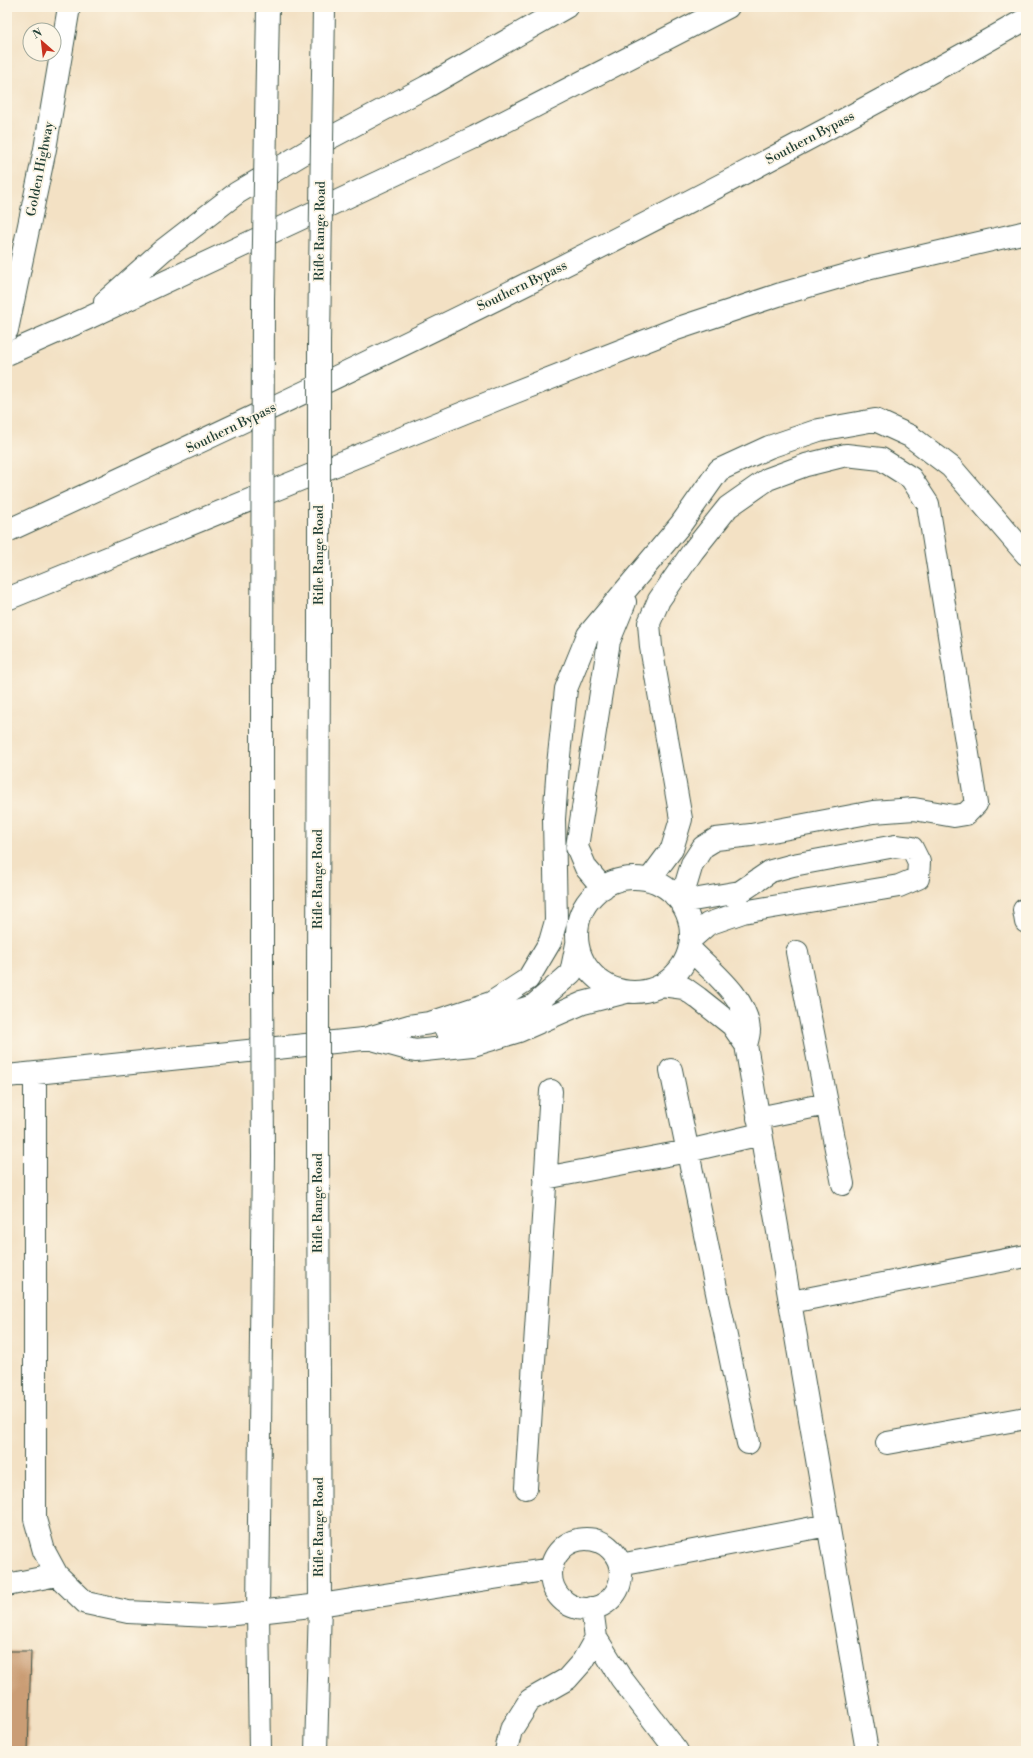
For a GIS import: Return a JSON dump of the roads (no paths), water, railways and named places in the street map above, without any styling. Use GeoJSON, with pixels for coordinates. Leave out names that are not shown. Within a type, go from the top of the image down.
{"type":"FeatureCollection","features":[{"type":"Feature","properties":{"kind":"main road","name":"Golden Highway"},"geometry":{"type":"LineString","coordinates":[[7,330],[45,149],[69,7]]}},
{"type":"Feature","properties":{"kind":"main road"},"geometry":{"type":"LineString","coordinates":[[260,1751],[258,1612],[262,1156],[263,307],[268,7]]}},
{"type":"Feature","properties":{"kind":"main road","name":"Rifle Range Road"},"geometry":{"type":"LineString","coordinates":[[316,1751],[320,1605],[318,1152],[319,342],[324,7]]}},
{"type":"Feature","properties":{"kind":"main road"},"geometry":{"type":"LineString","coordinates":[[86,319],[162,251],[237,193],[326,140],[426,87],[566,7]]}},
{"type":"Feature","properties":{"kind":"main road"},"geometry":{"type":"LineString","coordinates":[[7,354],[86,319],[474,137],[728,7]]}},
{"type":"Feature","properties":{"kind":"main road","name":"Southern Bypass"},"geometry":{"type":"LineString","coordinates":[[7,531],[219,434],[598,248],[906,88],[1026,19]]}},
{"type":"Feature","properties":{"kind":"main road"},"geometry":{"type":"LineString","coordinates":[[7,599],[500,398],[676,329],[781,294],[871,268],[1026,232]]}},
{"type":"Feature","properties":{"kind":"main road"},"geometry":{"type":"LineString","coordinates":[[368,1038],[408,1026],[430,1023],[491,1003],[528,979],[550,942],[556,921],[554,819],[566,689],[588,635],[681,524],[719,470],[769,447],[819,430],[875,420],[910,436],[951,468],[1026,554]]}},
{"type":"Feature","properties":{"kind":"main road"},"geometry":{"type":"LineString","coordinates":[[649,880],[672,849],[681,819],[651,647],[649,623],[659,600],[693,551],[728,507],[768,479],[806,465],[846,456],[881,460],[911,478],[928,504],[976,804],[966,814],[954,816],[914,809],[873,812],[751,835],[716,839],[703,847],[692,864],[686,884],[678,899]]}},
{"type":"Feature","properties":{"kind":"main road"},"geometry":{"type":"LineString","coordinates":[[603,888],[586,868],[577,847],[609,641],[632,584]]}},
{"type":"Feature","properties":{"kind":"main road"},"geometry":{"type":"LineString","coordinates":[[368,1038],[416,1051],[473,1045],[519,1031],[583,1003],[626,992],[644,992],[662,985],[676,973],[690,944],[708,924],[743,912],[899,886],[918,878],[919,862],[912,848],[895,846],[793,865],[771,871],[740,892],[678,899]]}},
{"type":"Feature","properties":{"kind":"main road"},"geometry":{"type":"LineString","coordinates":[[7,1076],[368,1038],[416,1035],[470,1026],[533,1006],[571,973],[577,944],[577,925],[583,908],[595,894],[603,888],[611,883],[630,878],[649,880],[667,888],[678,899],[689,920],[690,944],[731,991],[745,1012],[749,1031],[746,1045],[867,1751]]}},
{"type":"Feature","properties":{"kind":"main road"},"geometry":{"type":"LineString","coordinates":[[556,921],[583,908]]}},
{"type":"Feature","properties":{"kind":"main road"},"geometry":{"type":"LineString","coordinates":[[577,944],[583,961],[593,976],[608,987],[626,992]]}},
{"type":"Feature","properties":{"kind":"main road"},"geometry":{"type":"LineString","coordinates":[[797,952],[843,1184]]}},
{"type":"Feature","properties":{"kind":"main road"},"geometry":{"type":"LineString","coordinates":[[662,985],[684,988],[732,1025],[746,1045]]}},
{"type":"Feature","properties":{"kind":"main road"},"geometry":{"type":"LineString","coordinates":[[671,1070],[748,1443]]}},
{"type":"Feature","properties":{"kind":"main road"},"geometry":{"type":"LineString","coordinates":[[35,1074],[36,1519],[44,1551],[57,1575],[86,1603],[128,1612],[210,1616],[320,1605],[551,1569]]}},
{"type":"Feature","properties":{"kind":"main road"},"geometry":{"type":"LineString","coordinates":[[526,1488],[551,1091]]}},
{"type":"Feature","properties":{"kind":"main road"},"geometry":{"type":"LineString","coordinates":[[545,1178],[688,1151],[827,1104]]}},
{"type":"Feature","properties":{"kind":"main road"},"geometry":{"type":"LineString","coordinates":[[791,1302],[1026,1256]]}},
{"type":"Feature","properties":{"kind":"main road"},"geometry":{"type":"LineString","coordinates":[[887,1443],[1026,1418]]}},
{"type":"Feature","properties":{"kind":"main road"},"geometry":{"type":"LineString","coordinates":[[620,1565],[828,1525]]}},
{"type":"Feature","properties":{"kind":"main road"},"geometry":{"type":"LineString","coordinates":[[584,1539],[596,1540],[607,1545],[615,1554],[620,1565],[621,1576],[618,1588],[612,1598],[602,1605],[592,1608],[580,1608],[570,1605],[561,1599],[554,1590],[551,1580],[551,1569],[555,1558],[562,1548],[572,1542],[584,1539]]}},
{"type":"Feature","properties":{"kind":"main road"},"geometry":{"type":"LineString","coordinates":[[7,1585],[57,1575]]}},
{"type":"Feature","properties":{"kind":"main road"},"geometry":{"type":"LineString","coordinates":[[592,1608],[596,1638],[621,1678],[677,1751]]}},
{"type":"Feature","properties":{"kind":"main road"},"geometry":{"type":"LineString","coordinates":[[506,1751],[511,1730],[530,1700],[567,1679],[583,1661],[596,1638]]}}]}
